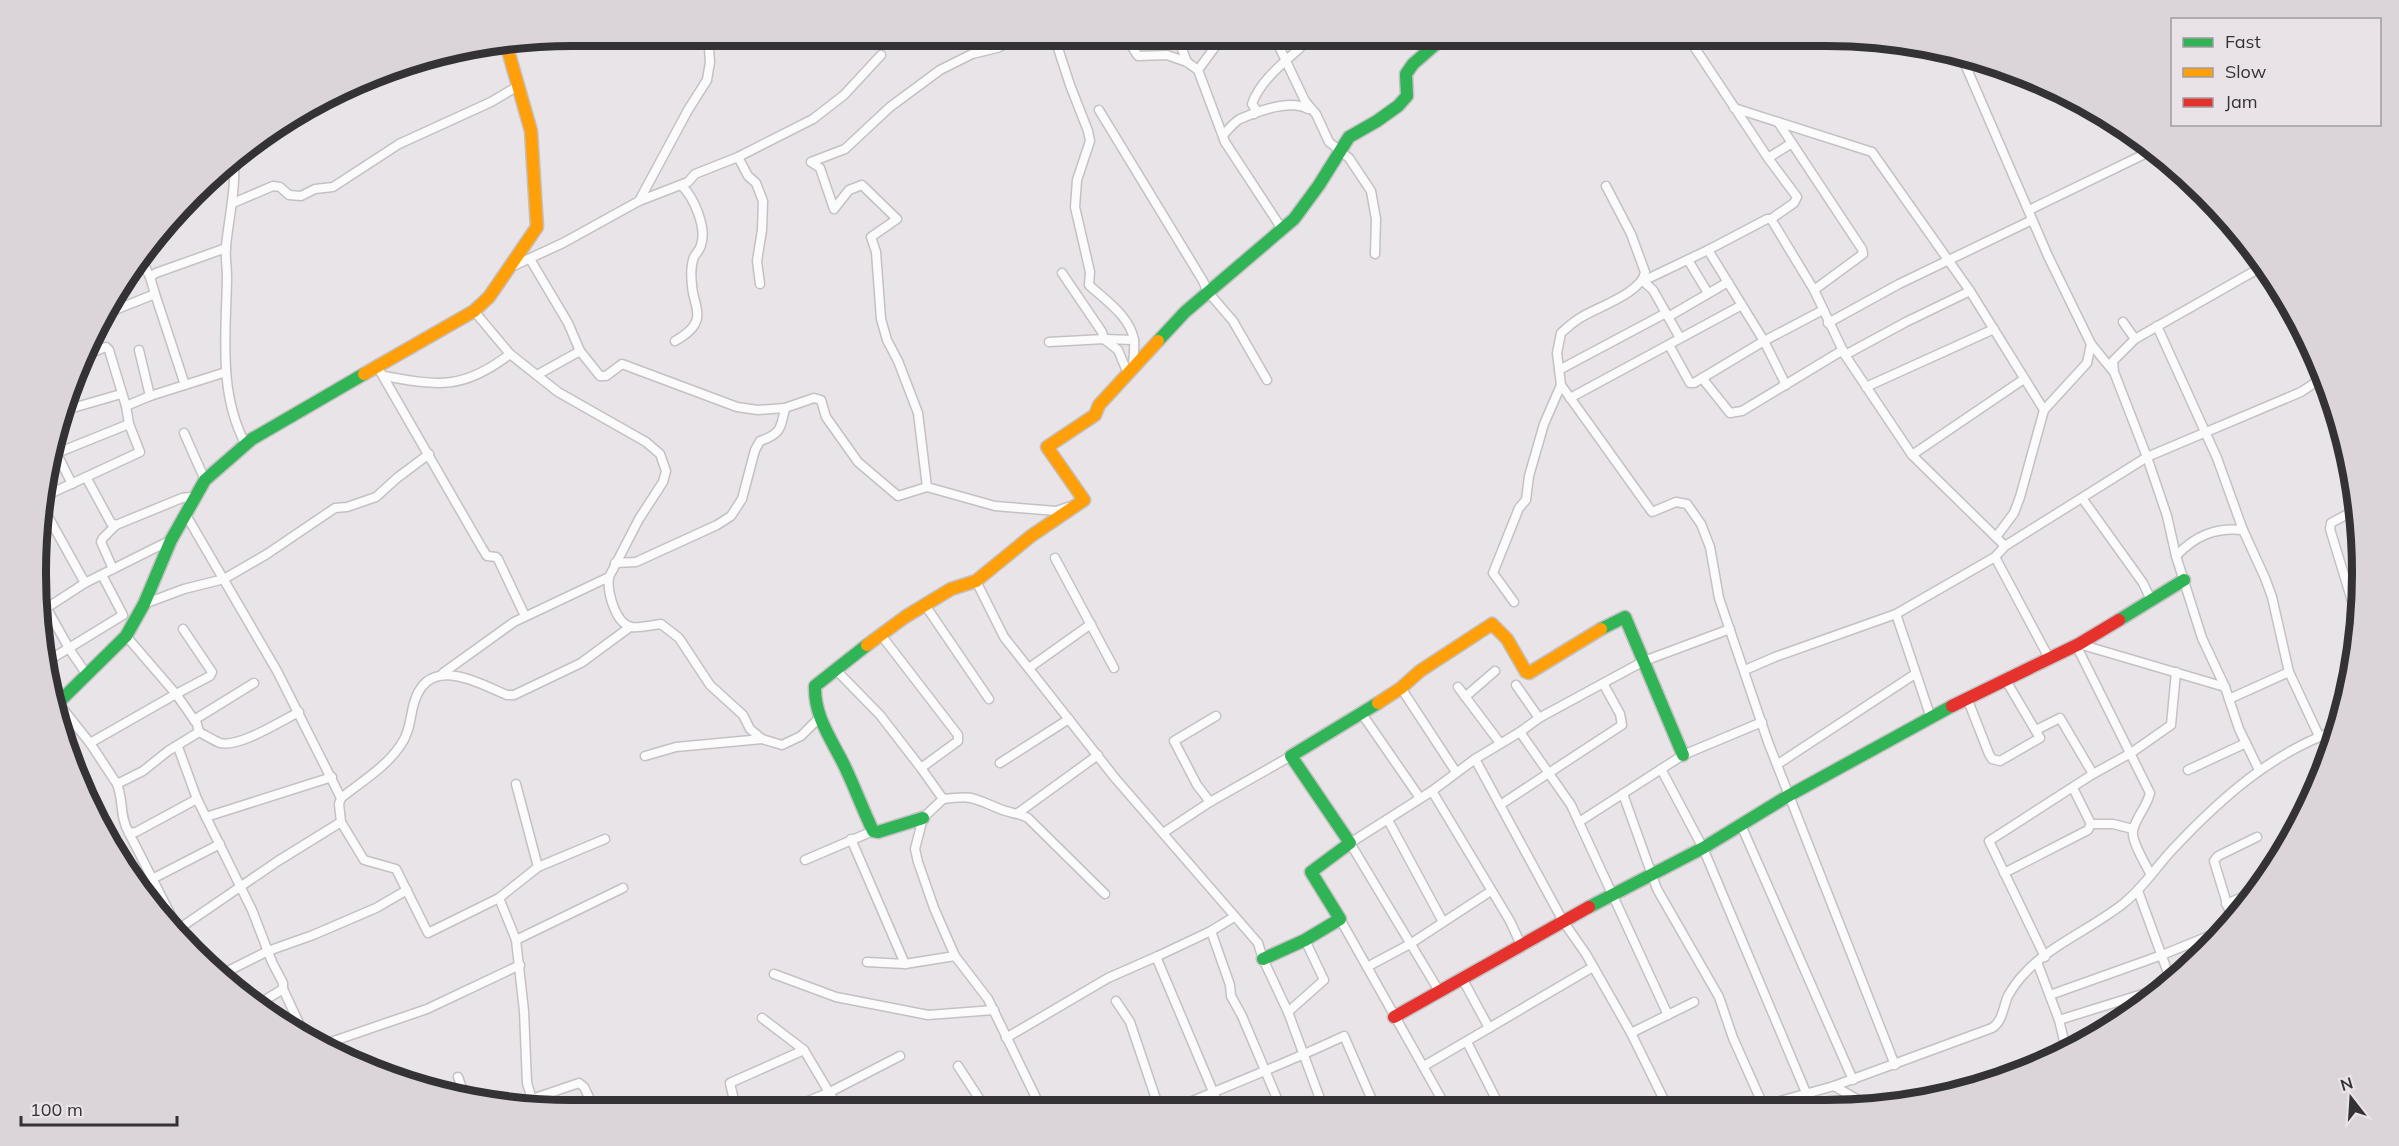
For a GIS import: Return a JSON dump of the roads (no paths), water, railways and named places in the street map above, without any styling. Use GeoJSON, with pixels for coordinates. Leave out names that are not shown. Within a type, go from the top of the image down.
{"type":"FeatureCollection","features":[{"type":"Feature","properties":{"kind":"street"},"geometry":{"type":"LineString","coordinates":[[639,201],[688,110],[707,80],[710,62],[709,46]]}},
{"type":"Feature","properties":{"kind":"street"},"geometry":{"type":"LineString","coordinates":[[927,488],[918,412],[887,340],[881,319],[876,252],[871,237],[897,219],[862,186],[849,190],[834,210],[820,168],[811,162],[845,149],[890,107],[939,70],[972,54],[1001,46]]}},
{"type":"Feature","properties":{"kind":"street"},"geometry":{"type":"LineString","coordinates":[[1057,46],[1090,141],[1077,180],[1075,207],[1090,272],[1089,285],[1115,308],[1129,326],[1134,340],[1130,371]]}},
{"type":"Feature","properties":{"kind":"street"},"geometry":{"type":"LineString","coordinates":[[1132,46],[1138,56],[1167,55],[1187,62],[1198,70],[1223,135],[1251,184],[1282,229]]}},
{"type":"Feature","properties":{"kind":"street"},"geometry":{"type":"LineString","coordinates":[[1181,46],[1187,62]]}},
{"type":"Feature","properties":{"kind":"street"},"geometry":{"type":"LineString","coordinates":[[1198,70],[1216,46]]}},
{"type":"Feature","properties":{"kind":"street"},"geometry":{"type":"LineString","coordinates":[[1279,46],[1305,101],[1329,142],[1349,158],[1371,190],[1376,219],[1375,254]]}},
{"type":"Feature","properties":{"kind":"street"},"geometry":{"type":"LineString","coordinates":[[873,831],[820,717],[814,694],[815,686],[881,635],[925,605],[951,589],[976,581],[1031,536],[1084,500],[1047,447],[1095,415],[1099,405],[1185,312],[1293,219],[1348,137],[1377,121],[1398,106],[1407,96],[1406,74],[1413,64],[1434,46]]}},
{"type":"Feature","properties":{"kind":"street"},"geometry":{"type":"LineString","coordinates":[[1694,46],[1768,158],[1797,197],[1794,203],[1771,219],[1643,281],[1635,289],[1579,318],[1561,333],[1557,353],[1561,385],[1652,512],[1676,501],[1687,504],[1701,524],[1710,547],[1719,598],[1788,796],[1814,855],[1895,1065]]}},
{"type":"Feature","properties":{"kind":"street"},"geometry":{"type":"LineString","coordinates":[[1254,114],[1255,108],[1252,104],[1255,96],[1271,75],[1300,48]]}},
{"type":"Feature","properties":{"kind":"street"},"geometry":{"type":"LineString","coordinates":[[62,700],[126,636],[144,604],[171,540],[206,480],[246,445],[270,428],[380,371],[474,311],[489,297],[511,267],[537,227],[531,131],[508,51]]}},
{"type":"Feature","properties":{"kind":"street"},"geometry":{"type":"LineString","coordinates":[[511,267],[563,243],[639,201],[693,179],[694,174],[738,157],[813,119],[844,95],[881,55]]}},
{"type":"Feature","properties":{"kind":"street"},"geometry":{"type":"LineString","coordinates":[[1965,65],[2007,165],[2091,344],[2114,372]]}},
{"type":"Feature","properties":{"kind":"street"},"geometry":{"type":"LineString","coordinates":[[233,203],[273,186],[280,187],[289,195],[301,196],[315,189],[333,187],[399,144],[480,107],[518,86]]}},
{"type":"Feature","properties":{"kind":"street"},"geometry":{"type":"LineString","coordinates":[[1223,135],[1238,120],[1292,103],[1312,110]]}},
{"type":"Feature","properties":{"kind":"street"},"geometry":{"type":"LineString","coordinates":[[1734,108],[1872,152],[1970,291],[2044,410]]}},
{"type":"Feature","properties":{"kind":"street"},"geometry":{"type":"LineString","coordinates":[[1100,110],[1208,292],[1233,321],[1268,380]]}},
{"type":"Feature","properties":{"kind":"street"},"geometry":{"type":"LineString","coordinates":[[1778,122],[1862,249],[1863,254],[1814,290]]}},
{"type":"Feature","properties":{"kind":"street"},"geometry":{"type":"LineString","coordinates":[[1768,158],[1792,143]]}},
{"type":"Feature","properties":{"kind":"street"},"geometry":{"type":"LineString","coordinates":[[2029,210],[2145,154]]}},
{"type":"Feature","properties":{"kind":"street"},"geometry":{"type":"LineString","coordinates":[[738,157],[748,176],[756,183],[763,201],[762,230],[757,261],[760,284]]}},
{"type":"Feature","properties":{"kind":"street"},"geometry":{"type":"LineString","coordinates":[[234,170],[233,203],[226,248],[224,333],[226,372],[236,427],[246,445]]}},
{"type":"Feature","properties":{"kind":"street"},"geometry":{"type":"LineString","coordinates":[[675,341],[692,329],[698,316],[692,286],[692,272],[694,258],[701,247],[702,237],[696,206],[692,197],[681,185]]}},
{"type":"Feature","properties":{"kind":"street"},"geometry":{"type":"LineString","coordinates":[[1606,186],[1639,256],[1645,272],[1643,281]]}},
{"type":"Feature","properties":{"kind":"street"},"geometry":{"type":"LineString","coordinates":[[1771,219],[1814,290],[1844,353],[1912,455],[2005,546]]}},
{"type":"Feature","properties":{"kind":"street"},"geometry":{"type":"LineString","coordinates":[[1828,323],[1899,284],[2032,220]]}},
{"type":"Feature","properties":{"kind":"street"},"geometry":{"type":"LineString","coordinates":[[150,277],[226,248]]}},
{"type":"Feature","properties":{"kind":"street"},"geometry":{"type":"LineString","coordinates":[[1708,250],[1764,341],[1786,385]]}},
{"type":"Feature","properties":{"kind":"street"},"geometry":{"type":"LineString","coordinates":[[530,259],[568,323],[580,351],[600,376],[606,376],[622,364],[737,407],[758,410],[784,408],[814,398],[820,400],[826,417],[858,462],[898,496],[927,488],[995,506],[1056,511],[1077,505]]}},
{"type":"Feature","properties":{"kind":"street"},"geometry":{"type":"LineString","coordinates":[[1688,260],[1708,293]]}},
{"type":"Feature","properties":{"kind":"street"},"geometry":{"type":"LineString","coordinates":[[145,266],[185,385]]}},
{"type":"Feature","properties":{"kind":"street"},"geometry":{"type":"LineString","coordinates":[[2257,270],[2135,339],[2113,361],[2114,372],[2167,516],[2176,556],[2202,638],[2259,770]]}},
{"type":"Feature","properties":{"kind":"street"},"geometry":{"type":"LineString","coordinates":[[1062,273],[1102,332],[1104,339],[1118,350],[1130,371]]}},
{"type":"Feature","properties":{"kind":"street"},"geometry":{"type":"LineString","coordinates":[[1643,281],[1653,290],[1680,338]]}},
{"type":"Feature","properties":{"kind":"street"},"geometry":{"type":"LineString","coordinates":[[1559,370],[1728,282]]}},
{"type":"Feature","properties":{"kind":"street"},"geometry":{"type":"LineString","coordinates":[[1702,378],[1730,413],[1742,411],[1844,353],[1970,291]]}},
{"type":"Feature","properties":{"kind":"street"},"geometry":{"type":"LineString","coordinates":[[118,309],[155,294]]}},
{"type":"Feature","properties":{"kind":"street"},"geometry":{"type":"LineString","coordinates":[[1570,398],[1742,305]]}},
{"type":"Feature","properties":{"kind":"street"},"geometry":{"type":"LineString","coordinates":[[1669,345],[1689,383],[1702,378],[1764,341],[1823,310]]}},
{"type":"Feature","properties":{"kind":"street"},"geometry":{"type":"LineString","coordinates":[[474,311],[510,354],[558,392],[646,442],[660,454],[666,471],[663,482],[639,519],[609,577],[608,587],[612,604],[622,622],[630,627]]}},
{"type":"Feature","properties":{"kind":"street"},"geometry":{"type":"LineString","coordinates":[[2123,322],[2135,339]]}},
{"type":"Feature","properties":{"kind":"street"},"geometry":{"type":"LineString","coordinates":[[2157,326],[2217,459],[2243,530],[2272,597],[2289,672],[2319,736]]}},
{"type":"Feature","properties":{"kind":"street"},"geometry":{"type":"LineString","coordinates":[[1866,387],[1994,329]]}},
{"type":"Feature","properties":{"kind":"street"},"geometry":{"type":"LineString","coordinates":[[1049,342],[1134,340]]}},
{"type":"Feature","properties":{"kind":"street"},"geometry":{"type":"LineString","coordinates":[[1996,537],[2014,513],[2044,410],[2087,363],[2091,344]]}},
{"type":"Feature","properties":{"kind":"street"},"geometry":{"type":"LineString","coordinates":[[53,492],[140,452],[129,424],[126,406],[109,350],[106,347],[96,351]]}},
{"type":"Feature","properties":{"kind":"street"},"geometry":{"type":"LineString","coordinates":[[139,350],[150,396]]}},
{"type":"Feature","properties":{"kind":"street"},"geometry":{"type":"LineString","coordinates":[[537,375],[580,351]]}},
{"type":"Feature","properties":{"kind":"street"},"geometry":{"type":"LineString","coordinates":[[380,371],[444,385],[489,370],[510,354]]}},
{"type":"Feature","properties":{"kind":"street"},"geometry":{"type":"LineString","coordinates":[[380,371],[482,548],[487,556],[496,557],[498,560],[525,616]]}},
{"type":"Feature","properties":{"kind":"street"},"geometry":{"type":"LineString","coordinates":[[126,406],[226,372]]}},
{"type":"Feature","properties":{"kind":"street"},"geometry":{"type":"LineString","coordinates":[[1912,455],[2024,379]]}},
{"type":"Feature","properties":{"kind":"street"},"geometry":{"type":"LineString","coordinates":[[1745,670],[1896,614],[1995,556],[2005,546],[2147,457],[2301,392],[2316,382]]}},
{"type":"Feature","properties":{"kind":"street"},"geometry":{"type":"LineString","coordinates":[[1514,602],[1493,573],[1519,508],[1526,500],[1529,476],[1544,424],[1561,385]]}},
{"type":"Feature","properties":{"kind":"street"},"geometry":{"type":"LineString","coordinates":[[73,408],[121,394]]}},
{"type":"Feature","properties":{"kind":"street"},"geometry":{"type":"LineString","coordinates":[[615,563],[636,562],[731,516],[742,499],[755,450],[760,441],[773,437],[777,433],[781,427],[784,408]]}},
{"type":"Feature","properties":{"kind":"street"},"geometry":{"type":"LineString","coordinates":[[62,448],[129,424]]}},
{"type":"Feature","properties":{"kind":"street"},"geometry":{"type":"LineString","coordinates":[[184,433],[206,480]]}},
{"type":"Feature","properties":{"kind":"street"},"geometry":{"type":"LineString","coordinates":[[144,604],[184,589],[224,579],[267,554],[335,508],[347,507],[376,497],[429,454]]}},
{"type":"Feature","properties":{"kind":"street"},"geometry":{"type":"LineString","coordinates":[[59,459],[72,484]]}},
{"type":"Feature","properties":{"kind":"street"},"geometry":{"type":"LineString","coordinates":[[86,477],[111,523],[116,525]]}},
{"type":"Feature","properties":{"kind":"street"},"geometry":{"type":"LineString","coordinates":[[113,569],[101,542],[116,525],[182,498],[197,496]]}},
{"type":"Feature","properties":{"kind":"street"},"geometry":{"type":"LineString","coordinates":[[2082,498],[2143,583],[2151,600]]}},
{"type":"Feature","properties":{"kind":"street"},"geometry":{"type":"LineString","coordinates":[[2349,513],[2331,523],[2330,529],[2351,599]]}},
{"type":"Feature","properties":{"kind":"street"},"geometry":{"type":"LineString","coordinates":[[186,516],[299,712],[341,798]]}},
{"type":"Feature","properties":{"kind":"street"},"geometry":{"type":"LineString","coordinates":[[50,519],[86,583]]}},
{"type":"Feature","properties":{"kind":"street"},"geometry":{"type":"LineString","coordinates":[[2176,556],[2204,534],[2221,529],[2243,530]]}},
{"type":"Feature","properties":{"kind":"street"},"geometry":{"type":"LineString","coordinates":[[48,603],[171,540]]}},
{"type":"Feature","properties":{"kind":"street"},"geometry":{"type":"LineString","coordinates":[[1995,556],[2049,658]]}},
{"type":"Feature","properties":{"kind":"street"},"geometry":{"type":"LineString","coordinates":[[1055,558],[1114,668]]}},
{"type":"Feature","properties":{"kind":"street"},"geometry":{"type":"LineString","coordinates":[[54,658],[123,615],[102,575]]}},
{"type":"Feature","properties":{"kind":"street"},"geometry":{"type":"LineString","coordinates":[[605,839],[538,867],[499,898],[428,933],[396,869],[364,860],[341,822],[339,804],[341,798],[384,764],[400,746],[408,730],[417,693],[423,685],[525,616],[609,577]]}},
{"type":"Feature","properties":{"kind":"street"},"geometry":{"type":"LineString","coordinates":[[1394,1017],[1522,947],[1563,921],[1703,848],[1788,796],[1967,698],[2077,644],[2184,580]]}},
{"type":"Feature","properties":{"kind":"street"},"geometry":{"type":"LineString","coordinates":[[976,581],[1004,637],[1162,833],[1258,943],[1288,1012],[1320,1100]]}},
{"type":"Feature","properties":{"kind":"street"},"geometry":{"type":"LineString","coordinates":[[925,605],[989,699]]}},
{"type":"Feature","properties":{"kind":"street"},"geometry":{"type":"LineString","coordinates":[[1896,614],[1931,718]]}},
{"type":"Feature","properties":{"kind":"street"},"geometry":{"type":"LineString","coordinates":[[49,615],[87,675]]}},
{"type":"Feature","properties":{"kind":"street"},"geometry":{"type":"LineString","coordinates":[[1162,833],[1210,802],[1362,714],[1401,688],[1420,671],[1492,624],[1497,626],[1526,672],[1529,673],[1611,623],[1625,617],[1683,755]]}},
{"type":"Feature","properties":{"kind":"street"},"geometry":{"type":"LineString","coordinates":[[443,673],[514,695],[581,663],[630,627],[661,624],[679,638],[710,685],[742,715],[750,729],[762,740]]}},
{"type":"Feature","properties":{"kind":"street"},"geometry":{"type":"LineString","coordinates":[[1029,668],[1090,624]]}},
{"type":"Feature","properties":{"kind":"street"},"geometry":{"type":"LineString","coordinates":[[90,743],[210,676],[212,672],[183,629]]}},
{"type":"Feature","properties":{"kind":"street"},"geometry":{"type":"LineString","coordinates":[[1442,1100],[1311,872],[1350,843],[1432,791],[1474,759],[1539,718],[1604,685],[1644,661],[1730,629]]}},
{"type":"Feature","properties":{"kind":"street"},"geometry":{"type":"LineString","coordinates":[[881,635],[958,735],[958,741],[921,768]]}},
{"type":"Feature","properties":{"kind":"street"},"geometry":{"type":"LineString","coordinates":[[126,636],[176,694],[199,728],[199,732]]}},
{"type":"Feature","properties":{"kind":"street"},"geometry":{"type":"LineString","coordinates":[[2077,644],[2224,687]]}},
{"type":"Feature","properties":{"kind":"street"},"geometry":{"type":"LineString","coordinates":[[2077,644],[2150,793],[2147,804],[2133,829],[2133,837],[2151,875]]}},
{"type":"Feature","properties":{"kind":"street"},"geometry":{"type":"LineString","coordinates":[[835,669],[880,715],[943,799]]}},
{"type":"Feature","properties":{"kind":"street"},"geometry":{"type":"LineString","coordinates":[[1465,697],[1495,671]]}},
{"type":"Feature","properties":{"kind":"street"},"geometry":{"type":"LineString","coordinates":[[2065,1042],[2041,959],[1989,841],[2094,774],[2132,753],[2171,725],[2176,672]]}},
{"type":"Feature","properties":{"kind":"street"},"geometry":{"type":"LineString","coordinates":[[2229,699],[2289,672]]}},
{"type":"Feature","properties":{"kind":"street"},"geometry":{"type":"LineString","coordinates":[[1778,764],[1915,674]]}},
{"type":"Feature","properties":{"kind":"street"},"geometry":{"type":"LineString","coordinates":[[1967,698],[1992,759],[2000,761],[2040,738],[2006,679]]}},
{"type":"Feature","properties":{"kind":"street"},"geometry":{"type":"LineString","coordinates":[[194,720],[254,683]]}},
{"type":"Feature","properties":{"kind":"street"},"geometry":{"type":"LineString","coordinates":[[1516,685],[1539,718]]}},
{"type":"Feature","properties":{"kind":"street"},"geometry":{"type":"LineString","coordinates":[[1500,805],[1622,725],[1620,714],[1604,685]]}},
{"type":"Feature","properties":{"kind":"street"},"geometry":{"type":"LineString","coordinates":[[1458,687],[1500,743]]}},
{"type":"Feature","properties":{"kind":"street"},"geometry":{"type":"LineString","coordinates":[[1401,688],[1456,772]]}},
{"type":"Feature","properties":{"kind":"street"},"geometry":{"type":"LineString","coordinates":[[64,710],[117,784],[122,801],[120,811],[168,910]]}},
{"type":"Feature","properties":{"kind":"street"},"geometry":{"type":"LineString","coordinates":[[199,732],[220,743],[230,743],[299,712]]}},
{"type":"Feature","properties":{"kind":"street"},"geometry":{"type":"LineString","coordinates":[[1362,714],[1420,798]]}},
{"type":"Feature","properties":{"kind":"street"},"geometry":{"type":"LineString","coordinates":[[1210,802],[1197,785],[1174,741],[1216,716]]}},
{"type":"Feature","properties":{"kind":"street"},"geometry":{"type":"LineString","coordinates":[[645,756],[676,747],[762,740],[782,745],[801,736],[820,717]]}},
{"type":"Feature","properties":{"kind":"street"},"geometry":{"type":"LineString","coordinates":[[2036,730],[2060,718],[2094,774]]}},
{"type":"Feature","properties":{"kind":"street"},"geometry":{"type":"LineString","coordinates":[[999,763],[1070,719]]}},
{"type":"Feature","properties":{"kind":"street"},"geometry":{"type":"LineString","coordinates":[[1579,822],[1683,755],[1762,722]]}},
{"type":"Feature","properties":{"kind":"street"},"geometry":{"type":"LineString","coordinates":[[117,784],[143,771],[168,751],[178,747],[199,732]]}},
{"type":"Feature","properties":{"kind":"street"},"geometry":{"type":"LineString","coordinates":[[1520,732],[1571,806],[1668,1015]]}},
{"type":"Feature","properties":{"kind":"street"},"geometry":{"type":"LineString","coordinates":[[1787,1100],[1853,1080],[1997,1025],[2009,996],[2023,974],[2041,959],[2123,904],[2138,891],[2207,814],[2259,770],[2274,759],[2328,733]]}},
{"type":"Feature","properties":{"kind":"street"},"geometry":{"type":"LineString","coordinates":[[2188,770],[2246,743]]}},
{"type":"Feature","properties":{"kind":"street"},"geometry":{"type":"LineString","coordinates":[[178,747],[197,799],[252,910],[298,1022]]}},
{"type":"Feature","properties":{"kind":"street"},"geometry":{"type":"LineString","coordinates":[[1018,813],[1098,755]]}},
{"type":"Feature","properties":{"kind":"street"},"geometry":{"type":"LineString","coordinates":[[1291,756],[1350,843],[1438,991]]}},
{"type":"Feature","properties":{"kind":"street"},"geometry":{"type":"LineString","coordinates":[[1474,759],[1563,921],[1631,1033],[1664,1100]]}},
{"type":"Feature","properties":{"kind":"street"},"geometry":{"type":"LineString","coordinates":[[1661,769],[1703,848],[1807,1095]]}},
{"type":"Feature","properties":{"kind":"street"},"geometry":{"type":"LineString","coordinates":[[206,817],[332,777]]}},
{"type":"Feature","properties":{"kind":"street"},"geometry":{"type":"LineString","coordinates":[[516,784],[538,867]]}},
{"type":"Feature","properties":{"kind":"street"},"geometry":{"type":"LineString","coordinates":[[2073,788],[2091,824]]}},
{"type":"Feature","properties":{"kind":"street"},"geometry":{"type":"LineString","coordinates":[[1432,791],[1510,921],[1522,947]]}},
{"type":"Feature","properties":{"kind":"street"},"geometry":{"type":"LineString","coordinates":[[1623,794],[1652,875],[1676,926],[1719,997],[1733,1038],[1759,1100]]}},
{"type":"Feature","properties":{"kind":"street"},"geometry":{"type":"LineString","coordinates":[[805,860],[873,831],[878,832],[923,818],[943,799],[967,795],[1002,810],[1018,813],[1039,826],[1105,894]]}},
{"type":"Feature","properties":{"kind":"street"},"geometry":{"type":"LineString","coordinates":[[129,833],[136,832],[197,799]]}},
{"type":"Feature","properties":{"kind":"street"},"geometry":{"type":"LineString","coordinates":[[923,818],[916,854],[934,908],[955,956],[994,1010],[1037,1100]]}},
{"type":"Feature","properties":{"kind":"street"},"geometry":{"type":"LineString","coordinates":[[1388,820],[1443,922]]}},
{"type":"Feature","properties":{"kind":"street"},"geometry":{"type":"LineString","coordinates":[[182,926],[341,822]]}},
{"type":"Feature","properties":{"kind":"street"},"geometry":{"type":"LineString","coordinates":[[2091,824],[2113,824],[2133,829]]}},
{"type":"Feature","properties":{"kind":"street"},"geometry":{"type":"LineString","coordinates":[[2004,873],[2088,830],[2091,824]]}},
{"type":"Feature","properties":{"kind":"street"},"geometry":{"type":"LineString","coordinates":[[1741,825],[1853,1080]]}},
{"type":"Feature","properties":{"kind":"street"},"geometry":{"type":"LineString","coordinates":[[2229,912],[2214,861],[2218,856],[2257,837]]}},
{"type":"Feature","properties":{"kind":"street"},"geometry":{"type":"LineString","coordinates":[[851,839],[904,964]]}},
{"type":"Feature","properties":{"kind":"street"},"geometry":{"type":"LineString","coordinates":[[154,878],[220,844]]}},
{"type":"Feature","properties":{"kind":"street"},"geometry":{"type":"LineString","coordinates":[[138,871],[146,867]]}},
{"type":"Feature","properties":{"kind":"street"},"geometry":{"type":"LineString","coordinates":[[516,940],[623,888]]}},
{"type":"Feature","properties":{"kind":"street"},"geometry":{"type":"LineString","coordinates":[[228,971],[268,951],[376,908],[407,890]]}},
{"type":"Feature","properties":{"kind":"street"},"geometry":{"type":"LineString","coordinates":[[1367,967],[1410,944],[1491,891]]}},
{"type":"Feature","properties":{"kind":"street"},"geometry":{"type":"LineString","coordinates":[[2138,891],[2168,973]]}},
{"type":"Feature","properties":{"kind":"street"},"geometry":{"type":"LineString","coordinates":[[499,898],[516,940],[526,1046],[526,1083],[531,1097]]}},
{"type":"Feature","properties":{"kind":"street"},"geometry":{"type":"LineString","coordinates":[[2226,904],[2241,898]]}},
{"type":"Feature","properties":{"kind":"street"},"geometry":{"type":"LineString","coordinates":[[1006,1038],[1108,978],[1211,931],[1234,917]]}},
{"type":"Feature","properties":{"kind":"street"},"geometry":{"type":"LineString","coordinates":[[1263,959],[1305,940],[1340,919]]}},
{"type":"Feature","properties":{"kind":"street"},"geometry":{"type":"LineString","coordinates":[[1211,931],[1230,985],[1231,996],[1242,1016],[1278,1100]]}},
{"type":"Feature","properties":{"kind":"street"},"geometry":{"type":"LineString","coordinates":[[2050,995],[2205,937]]}},
{"type":"Feature","properties":{"kind":"street"},"geometry":{"type":"LineString","coordinates":[[1288,1012],[1324,980],[1305,940]]}},
{"type":"Feature","properties":{"kind":"street"},"geometry":{"type":"LineString","coordinates":[[867,962],[904,964],[955,956]]}},
{"type":"Feature","properties":{"kind":"street"},"geometry":{"type":"LineString","coordinates":[[1158,956],[1158,963],[1216,1100]]}},
{"type":"Feature","properties":{"kind":"street"},"geometry":{"type":"LineString","coordinates":[[333,1041],[427,1009],[520,965]]}},
{"type":"Feature","properties":{"kind":"street"},"geometry":{"type":"LineString","coordinates":[[1424,1066],[1593,967]]}},
{"type":"Feature","properties":{"kind":"street"},"geometry":{"type":"LineString","coordinates":[[774,974],[836,997],[928,1015],[994,1010]]}},
{"type":"Feature","properties":{"kind":"street"},"geometry":{"type":"LineString","coordinates":[[1462,978],[1489,1028]]}},
{"type":"Feature","properties":{"kind":"street"},"geometry":{"type":"LineString","coordinates":[[265,1000],[283,989]]}},
{"type":"Feature","properties":{"kind":"street"},"geometry":{"type":"LineString","coordinates":[[2060,1020],[2143,994]]}},
{"type":"Feature","properties":{"kind":"street"},"geometry":{"type":"LineString","coordinates":[[1116,1001],[1130,1022],[1156,1100]]}},
{"type":"Feature","properties":{"kind":"street"},"geometry":{"type":"LineString","coordinates":[[1631,1033],[1694,1002]]}},
{"type":"Feature","properties":{"kind":"street"},"geometry":{"type":"LineString","coordinates":[[762,1017],[804,1050],[834,1100]]}},
{"type":"Feature","properties":{"kind":"street"},"geometry":{"type":"LineString","coordinates":[[1194,1100],[1344,1036],[1372,1100]]}},
{"type":"Feature","properties":{"kind":"street"},"geometry":{"type":"LineString","coordinates":[[1467,1042],[1496,1100]]}},
{"type":"Feature","properties":{"kind":"street"},"geometry":{"type":"LineString","coordinates":[[734,1100],[730,1083],[804,1050]]}},
{"type":"Feature","properties":{"kind":"street"},"geometry":{"type":"LineString","coordinates":[[811,1100],[900,1056]]}},
{"type":"Feature","properties":{"kind":"street"},"geometry":{"type":"LineString","coordinates":[[958,1066],[981,1100]]}},
{"type":"Feature","properties":{"kind":"street"},"geometry":{"type":"LineString","coordinates":[[458,1077],[462,1087]]}},
{"type":"Feature","properties":{"kind":"street"},"geometry":{"type":"LineString","coordinates":[[544,1098],[579,1083],[584,1087],[590,1100]]}},
{"type":"Feature","properties":{"kind":"street"},"geometry":{"type":"LineString","coordinates":[[1834,1086],[1854,1098]]}}]}
